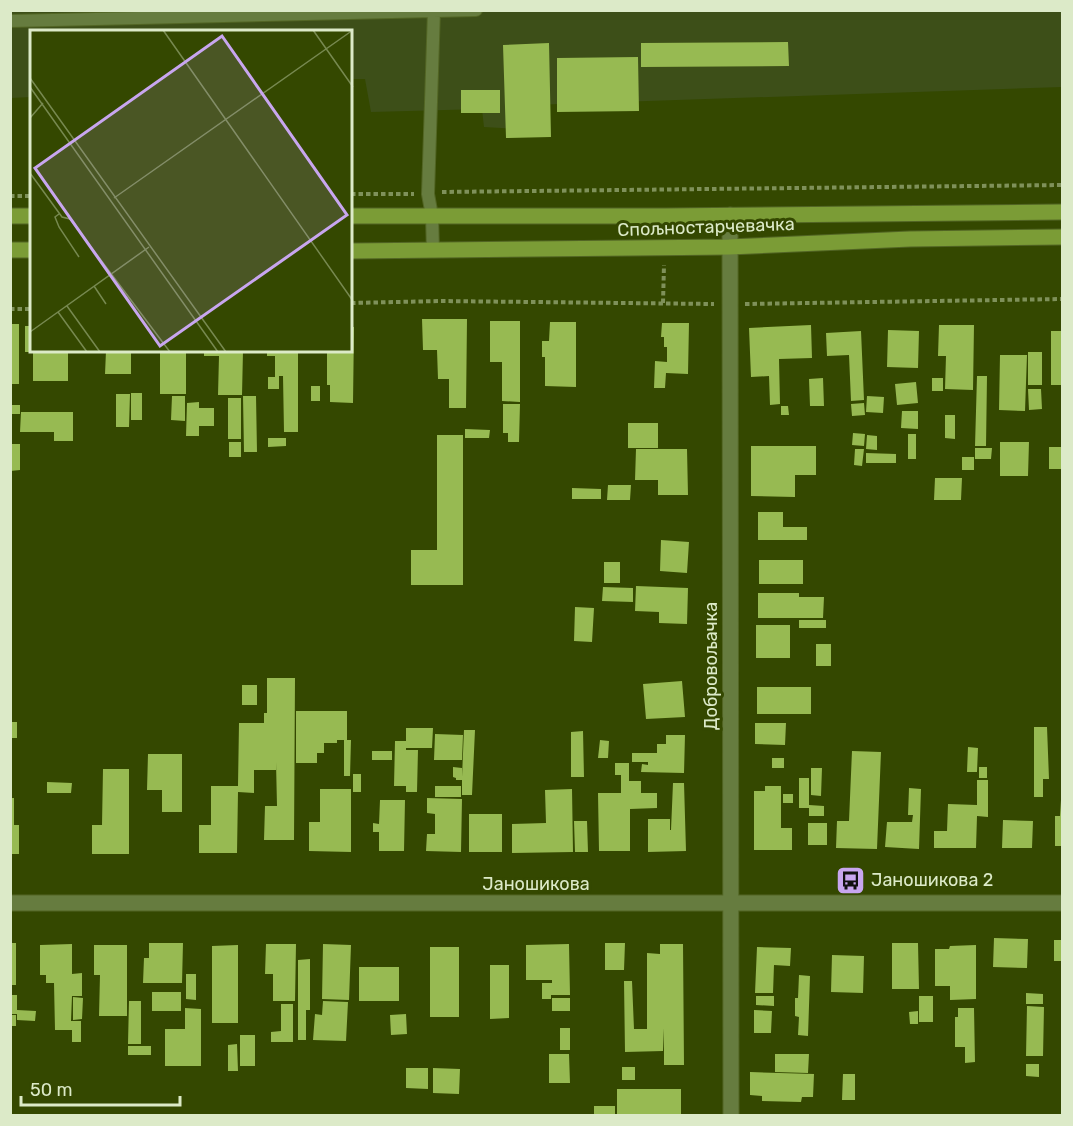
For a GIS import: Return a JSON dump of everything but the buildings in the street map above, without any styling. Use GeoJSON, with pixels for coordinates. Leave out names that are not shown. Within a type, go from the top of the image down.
{"type":"FeatureCollection","features":[{"type":"Feature","properties":{"kind":"street","name":"Спољностарчевачка"},"geometry":{"type":"LineString","coordinates":[[352,216],[1062,212]]}},
{"type":"Feature","properties":{"kind":"street","name":"Добровољачка"},"geometry":{"type":"LineString","coordinates":[[730,215],[731,1116]]}},
{"type":"Feature","properties":{"kind":"street"},"geometry":{"type":"LineString","coordinates":[[10,216],[30,216]]}},
{"type":"Feature","properties":{"kind":"street","name":"Спољностарчевачка"},"geometry":{"type":"LineString","coordinates":[[352,251],[729,247],[910,239],[1062,237]]}},
{"type":"Feature","properties":{"kind":"street"},"geometry":{"type":"LineString","coordinates":[[10,250],[30,250]]}},
{"type":"Feature","properties":{"kind":"street","name":"Јаношикова"},"geometry":{"type":"LineString","coordinates":[[10,903],[1062,903]]}},
{"type":"Feature","properties":{"kind":"lane"},"geometry":{"type":"LineString","coordinates":[[10,21],[476,10]]}},
{"type":"Feature","properties":{"kind":"lane"},"geometry":{"type":"LineString","coordinates":[[433,251],[432,216],[428,194],[434,12]]}},
{"type":"Feature","properties":{"kind":"path"},"geometry":{"type":"LineString","coordinates":[[352,194],[1062,185]]}},
{"type":"Feature","properties":{"kind":"path"},"geometry":{"type":"LineString","coordinates":[[10,196],[30,196]]}},
{"type":"Feature","properties":{"kind":"path"},"geometry":{"type":"LineString","coordinates":[[352,303],[441,301],[730,304],[1062,299]]}},
{"type":"Feature","properties":{"kind":"path"},"geometry":{"type":"LineString","coordinates":[[10,309],[30,309]]}},
{"type":"Feature","properties":{"kind":"shaded area"},"geometry":{"type":"Polygon","coordinates":[[[11,11],[1062,11],[1062,87],[531,105],[533,130],[484,127],[482,109],[371,112],[365,79],[352,79],[352,30],[30,30],[30,97],[11,98],[11,11]]]}},
{"type":"Feature","properties":{"kind":"place","name":"Јаношикова 2"},"geometry":{"type":"Point","coordinates":[850,880]}}]}
